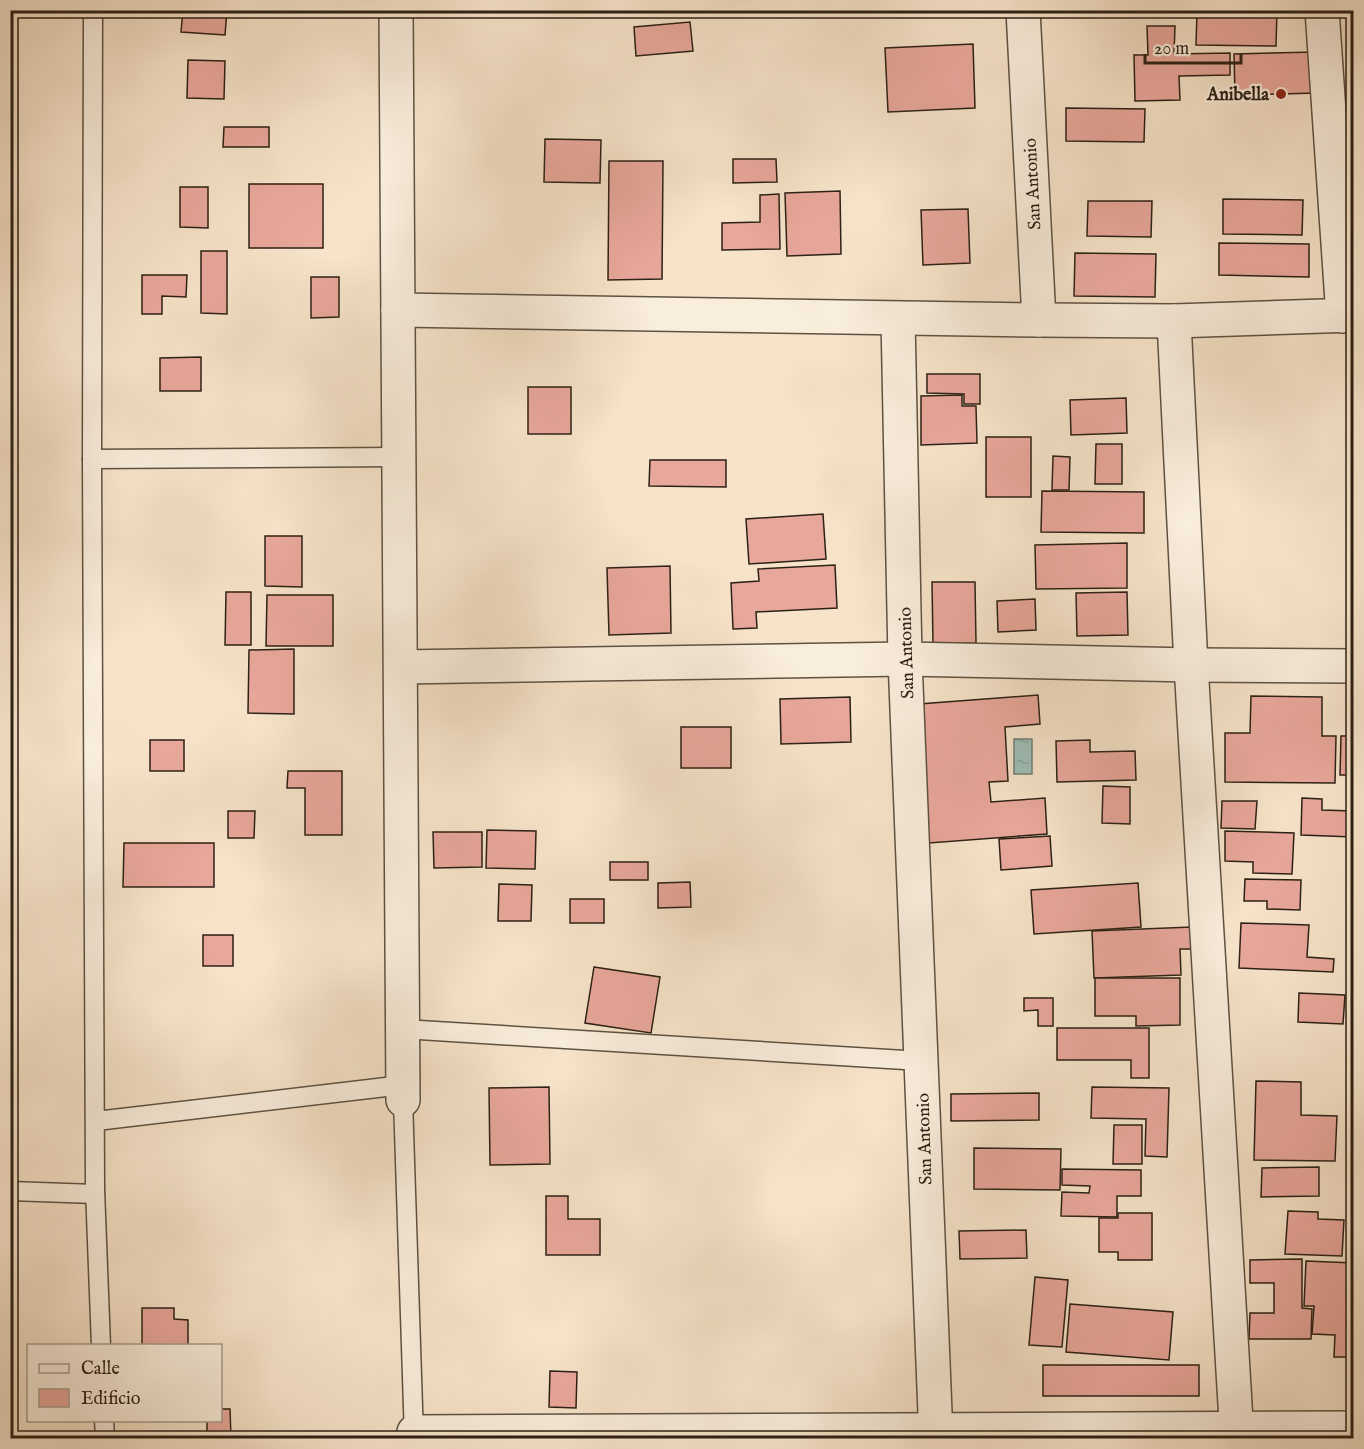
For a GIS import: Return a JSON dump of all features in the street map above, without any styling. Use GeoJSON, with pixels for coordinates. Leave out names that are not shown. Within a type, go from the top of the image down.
{"type":"FeatureCollection","features":[{"type":"Feature","properties":{"kind":"street"},"geometry":{"type":"LineString","coordinates":[[396,10],[403,1093]]}},
{"type":"Feature","properties":{"kind":"street","name":"San Antonio"},"geometry":{"type":"LineString","coordinates":[[1023,10],[1039,320]]}},
{"type":"Feature","properties":{"kind":"street"},"geometry":{"type":"LineString","coordinates":[[398,310],[898,319],[1174,321],[1348,316],[1322,10]]}},
{"type":"Feature","properties":{"kind":"street","name":"San Antonio"},"geometry":{"type":"LineString","coordinates":[[898,319],[905,659],[935,1434]]}},
{"type":"Feature","properties":{"kind":"street"},"geometry":{"type":"LineString","coordinates":[[1174,321],[1191,665],[1236,1434]]}},
{"type":"Feature","properties":{"kind":"street"},"geometry":{"type":"LineString","coordinates":[[401,667],[905,659],[1353,666]]}},
{"type":"Feature","properties":{"kind":"street"},"geometry":{"type":"LineString","coordinates":[[414,1435],[1236,1434],[1353,1428]]}},
{"type":"Feature","properties":{"kind":"lane"},"geometry":{"type":"LineString","coordinates":[[93,10],[95,1194],[101,1344]]}},
{"type":"Feature","properties":{"kind":"lane"},"geometry":{"type":"LineString","coordinates":[[92,459],[399,457]]}},
{"type":"Feature","properties":{"kind":"lane"},"geometry":{"type":"LineString","coordinates":[[403,1029],[921,1061]]}},
{"type":"Feature","properties":{"kind":"lane"},"geometry":{"type":"LineString","coordinates":[[96,1121],[403,1093],[414,1435]]}},
{"type":"Feature","properties":{"kind":"lane"},"geometry":{"type":"LineString","coordinates":[[10,1191],[95,1194]]}},
{"type":"Feature","properties":{"kind":"lane"},"geometry":{"type":"LineString","coordinates":[[104,1422],[105,1438]]}},
{"type":"Feature","properties":{"kind":"water"},"geometry":{"type":"Polygon","coordinates":[[[1014,739],[1032,739],[1032,774],[1014,774],[1014,739]]]}},
{"type":"Feature","properties":{"kind":"building"},"geometry":{"type":"Polygon","coordinates":[[[183,10],[227,10],[225,35],[181,32],[183,10]]]}},
{"type":"Feature","properties":{"kind":"building"},"geometry":{"type":"Polygon","coordinates":[[[1197,10],[1277,10],[1276,46],[1196,45],[1197,10]]]}},
{"type":"Feature","properties":{"kind":"building"},"geometry":{"type":"Polygon","coordinates":[[[690,22],[693,51],[636,56],[634,27],[690,22]]]}},
{"type":"Feature","properties":{"kind":"building"},"geometry":{"type":"Polygon","coordinates":[[[1147,26],[1175,26],[1174,54],[1230,53],[1230,75],[1179,76],[1180,100],[1135,101],[1134,55],[1148,55],[1147,26]]]}},
{"type":"Feature","properties":{"kind":"building"},"geometry":{"type":"Polygon","coordinates":[[[973,44],[975,108],[888,112],[885,48],[973,44]]]}},
{"type":"Feature","properties":{"kind":"building"},"geometry":{"type":"Polygon","coordinates":[[[1316,52],[1317,93],[1235,95],[1234,54],[1316,52]]]}},
{"type":"Feature","properties":{"kind":"building"},"geometry":{"type":"Polygon","coordinates":[[[188,60],[225,61],[224,99],[187,98],[188,60]]]}},
{"type":"Feature","properties":{"kind":"building"},"geometry":{"type":"Polygon","coordinates":[[[1066,108],[1145,109],[1144,142],[1066,141],[1066,108]]]}},
{"type":"Feature","properties":{"kind":"building"},"geometry":{"type":"Polygon","coordinates":[[[224,127],[269,127],[269,147],[223,147],[224,127]]]}},
{"type":"Feature","properties":{"kind":"building"},"geometry":{"type":"Polygon","coordinates":[[[545,139],[601,140],[600,183],[544,182],[545,139]]]}},
{"type":"Feature","properties":{"kind":"building"},"geometry":{"type":"Polygon","coordinates":[[[733,159],[776,159],[777,182],[733,183],[733,159]]]}},
{"type":"Feature","properties":{"kind":"building"},"geometry":{"type":"Polygon","coordinates":[[[609,161],[663,161],[662,279],[608,280],[609,161]]]}},
{"type":"Feature","properties":{"kind":"building"},"geometry":{"type":"Polygon","coordinates":[[[249,184],[323,184],[323,248],[249,248],[249,184]]]}},
{"type":"Feature","properties":{"kind":"building"},"geometry":{"type":"Polygon","coordinates":[[[180,187],[208,187],[208,228],[180,227],[180,187]]]}},
{"type":"Feature","properties":{"kind":"building"},"geometry":{"type":"Polygon","coordinates":[[[840,191],[841,254],[787,256],[785,193],[840,191]]]}},
{"type":"Feature","properties":{"kind":"building"},"geometry":{"type":"Polygon","coordinates":[[[779,194],[780,249],[722,250],[722,223],[760,222],[760,195],[779,194]]]}},
{"type":"Feature","properties":{"kind":"building"},"geometry":{"type":"Polygon","coordinates":[[[1223,199],[1303,200],[1302,235],[1223,234],[1223,199]]]}},
{"type":"Feature","properties":{"kind":"building"},"geometry":{"type":"Polygon","coordinates":[[[1088,201],[1152,201],[1151,237],[1087,236],[1088,201]]]}},
{"type":"Feature","properties":{"kind":"building"},"geometry":{"type":"Polygon","coordinates":[[[968,209],[970,263],[923,265],[921,210],[968,209]]]}},
{"type":"Feature","properties":{"kind":"building"},"geometry":{"type":"Polygon","coordinates":[[[1219,243],[1309,244],[1309,277],[1219,275],[1219,243]]]}},
{"type":"Feature","properties":{"kind":"building"},"geometry":{"type":"Polygon","coordinates":[[[201,251],[227,251],[227,314],[201,313],[201,251]]]}},
{"type":"Feature","properties":{"kind":"building"},"geometry":{"type":"Polygon","coordinates":[[[1075,253],[1156,254],[1155,297],[1074,296],[1075,253]]]}},
{"type":"Feature","properties":{"kind":"building"},"geometry":{"type":"Polygon","coordinates":[[[142,275],[187,275],[186,297],[162,296],[162,314],[142,314],[142,275]]]}},
{"type":"Feature","properties":{"kind":"building"},"geometry":{"type":"Polygon","coordinates":[[[311,277],[339,277],[339,317],[311,318],[311,277]]]}},
{"type":"Feature","properties":{"kind":"building"},"geometry":{"type":"Polygon","coordinates":[[[201,357],[201,391],[160,391],[160,358],[201,357]]]}},
{"type":"Feature","properties":{"kind":"building"},"geometry":{"type":"Polygon","coordinates":[[[927,374],[980,374],[980,404],[964,404],[964,394],[927,393],[927,374]]]}},
{"type":"Feature","properties":{"kind":"building"},"geometry":{"type":"Polygon","coordinates":[[[528,387],[571,387],[571,434],[528,434],[528,387]]]}},
{"type":"Feature","properties":{"kind":"building"},"geometry":{"type":"Polygon","coordinates":[[[962,395],[962,406],[976,406],[977,443],[921,445],[921,396],[962,395]]]}},
{"type":"Feature","properties":{"kind":"building"},"geometry":{"type":"Polygon","coordinates":[[[1126,398],[1127,433],[1071,435],[1070,400],[1126,398]]]}},
{"type":"Feature","properties":{"kind":"building"},"geometry":{"type":"Polygon","coordinates":[[[986,437],[1031,437],[1031,497],[986,497],[986,437]]]}},
{"type":"Feature","properties":{"kind":"building"},"geometry":{"type":"Polygon","coordinates":[[[1096,444],[1122,444],[1122,484],[1095,484],[1096,444]]]}},
{"type":"Feature","properties":{"kind":"building"},"geometry":{"type":"Polygon","coordinates":[[[1053,456],[1070,457],[1069,490],[1052,490],[1053,456]]]}},
{"type":"Feature","properties":{"kind":"building"},"geometry":{"type":"Polygon","coordinates":[[[650,460],[726,460],[726,487],[649,486],[650,460]]]}},
{"type":"Feature","properties":{"kind":"building"},"geometry":{"type":"Polygon","coordinates":[[[1042,491],[1144,492],[1144,533],[1041,532],[1042,491]]]}},
{"type":"Feature","properties":{"kind":"building"},"geometry":{"type":"Polygon","coordinates":[[[823,514],[826,559],[749,564],[746,519],[823,514]]]}},
{"type":"Feature","properties":{"kind":"building"},"geometry":{"type":"Polygon","coordinates":[[[265,536],[302,536],[302,587],[265,586],[265,536]]]}},
{"type":"Feature","properties":{"kind":"building"},"geometry":{"type":"Polygon","coordinates":[[[1127,543],[1127,588],[1036,589],[1035,545],[1127,543]]]}},
{"type":"Feature","properties":{"kind":"building"},"geometry":{"type":"Polygon","coordinates":[[[835,565],[837,608],[756,612],[757,628],[733,629],[731,583],[759,581],[758,569],[835,565]]]}},
{"type":"Feature","properties":{"kind":"building"},"geometry":{"type":"Polygon","coordinates":[[[670,566],[671,633],[609,635],[607,568],[670,566]]]}},
{"type":"Feature","properties":{"kind":"building"},"geometry":{"type":"Polygon","coordinates":[[[932,582],[975,582],[976,643],[933,644],[932,582]]]}},
{"type":"Feature","properties":{"kind":"building"},"geometry":{"type":"Polygon","coordinates":[[[226,592],[251,592],[251,645],[225,645],[226,592]]]}},
{"type":"Feature","properties":{"kind":"building"},"geometry":{"type":"Polygon","coordinates":[[[1127,592],[1128,635],[1077,636],[1076,593],[1127,592]]]}},
{"type":"Feature","properties":{"kind":"building"},"geometry":{"type":"Polygon","coordinates":[[[267,595],[333,595],[333,646],[266,646],[267,595]]]}},
{"type":"Feature","properties":{"kind":"building"},"geometry":{"type":"Polygon","coordinates":[[[1035,599],[1036,630],[998,632],[997,601],[1035,599]]]}},
{"type":"Feature","properties":{"kind":"building"},"geometry":{"type":"Polygon","coordinates":[[[294,649],[294,714],[248,713],[249,650],[294,649]]]}},
{"type":"Feature","properties":{"kind":"building"},"geometry":{"type":"Polygon","coordinates":[[[1038,695],[1040,724],[1005,727],[1008,781],[989,782],[991,802],[1045,798],[1047,834],[929,843],[919,704],[1038,695]]]}},
{"type":"Feature","properties":{"kind":"building"},"geometry":{"type":"Polygon","coordinates":[[[1251,696],[1322,697],[1322,736],[1336,736],[1335,783],[1225,782],[1225,733],[1250,733],[1251,696]]]}},
{"type":"Feature","properties":{"kind":"building"},"geometry":{"type":"Polygon","coordinates":[[[850,697],[851,742],[781,744],[780,699],[850,697]]]}},
{"type":"Feature","properties":{"kind":"building"},"geometry":{"type":"Polygon","coordinates":[[[681,727],[731,727],[731,768],[681,768],[681,727]]]}},
{"type":"Feature","properties":{"kind":"building"},"geometry":{"type":"Polygon","coordinates":[[[1341,736],[1354,736],[1354,775],[1340,775],[1341,736]]]}},
{"type":"Feature","properties":{"kind":"building"},"geometry":{"type":"Polygon","coordinates":[[[150,740],[184,740],[184,771],[150,771],[150,740]]]}},
{"type":"Feature","properties":{"kind":"building"},"geometry":{"type":"Polygon","coordinates":[[[1090,740],[1090,752],[1135,751],[1136,780],[1057,782],[1056,741],[1090,740]]]}},
{"type":"Feature","properties":{"kind":"building"},"geometry":{"type":"Polygon","coordinates":[[[288,771],[342,771],[342,835],[305,835],[305,788],[287,788],[288,771]]]}},
{"type":"Feature","properties":{"kind":"building"},"geometry":{"type":"Polygon","coordinates":[[[1103,786],[1130,787],[1130,824],[1102,823],[1103,786]]]}},
{"type":"Feature","properties":{"kind":"building"},"geometry":{"type":"Polygon","coordinates":[[[1302,798],[1322,799],[1322,810],[1353,811],[1353,837],[1301,835],[1302,798]]]}},
{"type":"Feature","properties":{"kind":"building"},"geometry":{"type":"Polygon","coordinates":[[[1222,801],[1257,801],[1255,829],[1221,828],[1222,801]]]}},
{"type":"Feature","properties":{"kind":"building"},"geometry":{"type":"Polygon","coordinates":[[[228,811],[255,811],[254,838],[228,838],[228,811]]]}},
{"type":"Feature","properties":{"kind":"building"},"geometry":{"type":"Polygon","coordinates":[[[487,830],[536,831],[535,869],[486,868],[487,830]]]}},
{"type":"Feature","properties":{"kind":"building"},"geometry":{"type":"Polygon","coordinates":[[[1225,831],[1294,833],[1292,874],[1253,873],[1253,862],[1225,861],[1225,831]]]}},
{"type":"Feature","properties":{"kind":"building"},"geometry":{"type":"Polygon","coordinates":[[[433,832],[482,832],[482,867],[434,868],[433,832]]]}},
{"type":"Feature","properties":{"kind":"building"},"geometry":{"type":"Polygon","coordinates":[[[1050,836],[1052,866],[1001,870],[999,839],[1050,836]]]}},
{"type":"Feature","properties":{"kind":"building"},"geometry":{"type":"Polygon","coordinates":[[[124,843],[214,843],[214,887],[123,887],[124,843]]]}},
{"type":"Feature","properties":{"kind":"building"},"geometry":{"type":"Polygon","coordinates":[[[610,862],[648,862],[648,880],[610,880],[610,862]]]}},
{"type":"Feature","properties":{"kind":"building"},"geometry":{"type":"Polygon","coordinates":[[[1245,879],[1301,880],[1300,910],[1267,909],[1267,901],[1244,901],[1245,879]]]}},
{"type":"Feature","properties":{"kind":"building"},"geometry":{"type":"Polygon","coordinates":[[[690,882],[691,907],[658,908],[658,883],[690,882]]]}},
{"type":"Feature","properties":{"kind":"building"},"geometry":{"type":"Polygon","coordinates":[[[1138,883],[1141,927],[1034,934],[1031,890],[1138,883]]]}},
{"type":"Feature","properties":{"kind":"building"},"geometry":{"type":"Polygon","coordinates":[[[499,884],[532,885],[531,921],[498,921],[499,884]]]}},
{"type":"Feature","properties":{"kind":"building"},"geometry":{"type":"Polygon","coordinates":[[[570,899],[604,899],[604,923],[570,923],[570,899]]]}},
{"type":"Feature","properties":{"kind":"building"},"geometry":{"type":"Polygon","coordinates":[[[1241,923],[1309,925],[1307,957],[1334,959],[1333,972],[1239,968],[1241,923]]]}},
{"type":"Feature","properties":{"kind":"building"},"geometry":{"type":"Polygon","coordinates":[[[1192,927],[1192,949],[1180,949],[1181,975],[1094,978],[1092,931],[1192,927]]]}},
{"type":"Feature","properties":{"kind":"building"},"geometry":{"type":"Polygon","coordinates":[[[203,935],[233,935],[233,966],[203,966],[203,935]]]}},
{"type":"Feature","properties":{"kind":"building"},"geometry":{"type":"Polygon","coordinates":[[[594,967],[660,977],[651,1033],[585,1023],[594,967]]]}},
{"type":"Feature","properties":{"kind":"building"},"geometry":{"type":"Polygon","coordinates":[[[1095,978],[1180,978],[1180,1025],[1136,1026],[1136,1016],[1095,1016],[1095,978]]]}},
{"type":"Feature","properties":{"kind":"building"},"geometry":{"type":"Polygon","coordinates":[[[1299,993],[1345,995],[1343,1024],[1298,1022],[1299,993]]]}},
{"type":"Feature","properties":{"kind":"building"},"geometry":{"type":"Polygon","coordinates":[[[1024,998],[1053,998],[1053,1026],[1038,1026],[1038,1010],[1024,1011],[1024,998]]]}},
{"type":"Feature","properties":{"kind":"building"},"geometry":{"type":"Polygon","coordinates":[[[1057,1028],[1149,1028],[1149,1078],[1131,1078],[1131,1060],[1057,1060],[1057,1028]]]}},
{"type":"Feature","properties":{"kind":"building"},"geometry":{"type":"Polygon","coordinates":[[[1256,1081],[1301,1082],[1301,1115],[1337,1116],[1335,1161],[1254,1160],[1256,1081]]]}},
{"type":"Feature","properties":{"kind":"building"},"geometry":{"type":"Polygon","coordinates":[[[549,1087],[550,1164],[490,1165],[489,1088],[549,1087]]]}},
{"type":"Feature","properties":{"kind":"building"},"geometry":{"type":"Polygon","coordinates":[[[1092,1087],[1169,1088],[1167,1157],[1145,1156],[1146,1119],[1091,1118],[1092,1087]]]}},
{"type":"Feature","properties":{"kind":"building"},"geometry":{"type":"Polygon","coordinates":[[[1039,1093],[1039,1120],[951,1121],[951,1094],[1039,1093]]]}},
{"type":"Feature","properties":{"kind":"building"},"geometry":{"type":"Polygon","coordinates":[[[1114,1125],[1142,1125],[1142,1164],[1113,1164],[1114,1125]]]}},
{"type":"Feature","properties":{"kind":"building"},"geometry":{"type":"Polygon","coordinates":[[[974,1148],[1061,1149],[1060,1190],[974,1189],[974,1148]]]}},
{"type":"Feature","properties":{"kind":"building"},"geometry":{"type":"Polygon","coordinates":[[[1319,1167],[1319,1196],[1261,1197],[1262,1168],[1319,1167]]]}},
{"type":"Feature","properties":{"kind":"building"},"geometry":{"type":"Polygon","coordinates":[[[1062,1169],[1141,1170],[1141,1196],[1117,1196],[1117,1217],[1061,1216],[1062,1192],[1089,1193],[1090,1186],[1062,1185],[1062,1169]]]}},
{"type":"Feature","properties":{"kind":"building"},"geometry":{"type":"Polygon","coordinates":[[[546,1196],[568,1196],[568,1219],[600,1219],[600,1255],[546,1255],[546,1196]]]}},
{"type":"Feature","properties":{"kind":"building"},"geometry":{"type":"Polygon","coordinates":[[[1288,1211],[1318,1212],[1318,1219],[1344,1220],[1342,1256],[1285,1254],[1288,1211]]]}},
{"type":"Feature","properties":{"kind":"building"},"geometry":{"type":"Polygon","coordinates":[[[1118,1213],[1152,1213],[1152,1260],[1118,1260],[1118,1252],[1099,1252],[1099,1218],[1118,1218],[1118,1213]]]}},
{"type":"Feature","properties":{"kind":"building"},"geometry":{"type":"Polygon","coordinates":[[[1026,1230],[1027,1258],[960,1259],[959,1231],[1026,1230]]]}},
{"type":"Feature","properties":{"kind":"building"},"geometry":{"type":"Polygon","coordinates":[[[1302,1259],[1302,1308],[1312,1309],[1311,1339],[1249,1339],[1250,1313],[1274,1313],[1274,1283],[1250,1283],[1250,1260],[1302,1259]]]}},
{"type":"Feature","properties":{"kind":"building"},"geometry":{"type":"Polygon","coordinates":[[[1306,1261],[1354,1263],[1354,1357],[1334,1357],[1335,1335],[1312,1334],[1314,1306],[1304,1306],[1306,1261]]]}},
{"type":"Feature","properties":{"kind":"building"},"geometry":{"type":"Polygon","coordinates":[[[1035,1277],[1068,1280],[1062,1347],[1029,1345],[1035,1277]]]}},
{"type":"Feature","properties":{"kind":"building"},"geometry":{"type":"Polygon","coordinates":[[[1070,1304],[1173,1312],[1169,1360],[1066,1352],[1070,1304]]]}},
{"type":"Feature","properties":{"kind":"building"},"geometry":{"type":"Polygon","coordinates":[[[142,1308],[174,1308],[174,1319],[188,1320],[188,1344],[142,1344],[142,1308]]]}},
{"type":"Feature","properties":{"kind":"building"},"geometry":{"type":"Polygon","coordinates":[[[1043,1365],[1199,1365],[1199,1396],[1043,1396],[1043,1365]]]}},
{"type":"Feature","properties":{"kind":"building"},"geometry":{"type":"Polygon","coordinates":[[[550,1371],[577,1372],[576,1408],[549,1407],[550,1371]]]}},
{"type":"Feature","properties":{"kind":"building"},"geometry":{"type":"Polygon","coordinates":[[[222,1409],[230,1409],[231,1438],[207,1438],[207,1422],[222,1422],[222,1409]]]}},
{"type":"Feature","properties":{"kind":"place","name":"Anibella"},"geometry":{"type":"Point","coordinates":[1281,94]}}]}
